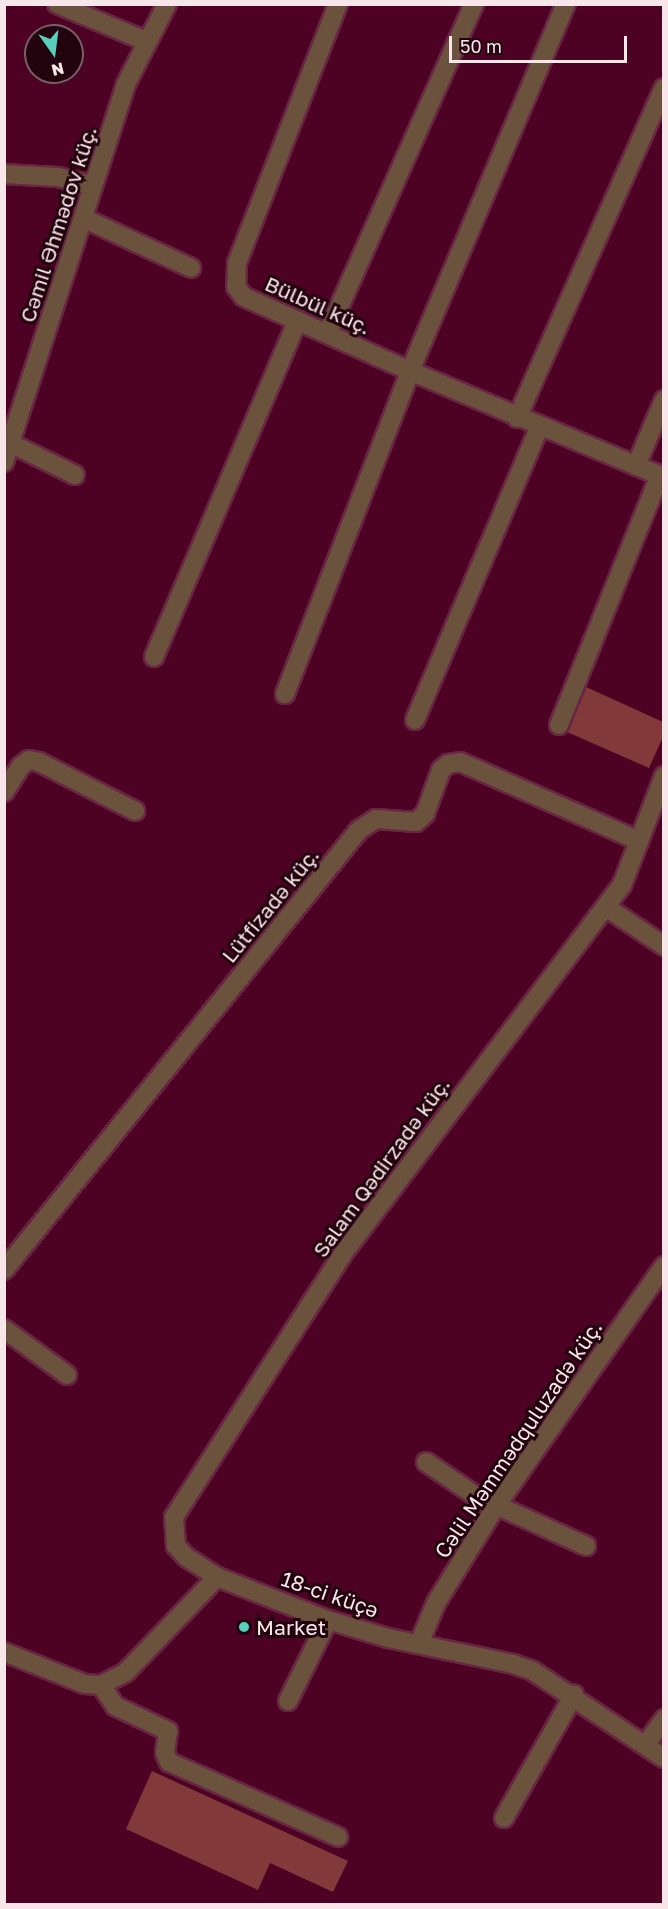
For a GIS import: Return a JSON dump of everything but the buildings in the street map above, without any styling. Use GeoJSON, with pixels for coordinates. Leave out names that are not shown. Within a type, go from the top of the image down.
{"type":"FeatureCollection","features":[{"type":"Feature","properties":{"kind":"street"},"geometry":{"type":"LineString","coordinates":[[57,4],[146,41]]}},
{"type":"Feature","properties":{"kind":"street","name":"Cəmil Əhmədov küç."},"geometry":{"type":"LineString","coordinates":[[4,462],[12,444],[126,84],[146,41],[167,4]]}},
{"type":"Feature","properties":{"kind":"street","name":"Bülbül küç."},"geometry":{"type":"LineString","coordinates":[[338,4],[234,276],[244,297],[328,332],[539,428],[662,476]]}},
{"type":"Feature","properties":{"kind":"street"},"geometry":{"type":"LineString","coordinates":[[328,332],[474,4]]}},
{"type":"Feature","properties":{"kind":"street"},"geometry":{"type":"LineString","coordinates":[[285,694],[410,371],[566,4]]}},
{"type":"Feature","properties":{"kind":"street"},"geometry":{"type":"LineString","coordinates":[[517,418],[663,88]]}},
{"type":"Feature","properties":{"kind":"street"},"geometry":{"type":"LineString","coordinates":[[4,174],[58,177],[93,186]]}},
{"type":"Feature","properties":{"kind":"street"},"geometry":{"type":"LineString","coordinates":[[83,218],[191,268]]}},
{"type":"Feature","properties":{"kind":"street"},"geometry":{"type":"LineString","coordinates":[[154,657],[298,320]]}},
{"type":"Feature","properties":{"kind":"street"},"geometry":{"type":"LineString","coordinates":[[636,466],[663,400]]}},
{"type":"Feature","properties":{"kind":"street"},"geometry":{"type":"LineString","coordinates":[[415,720],[539,428]]}},
{"type":"Feature","properties":{"kind":"street"},"geometry":{"type":"LineString","coordinates":[[12,444],[75,475]]}},
{"type":"Feature","properties":{"kind":"street"},"geometry":{"type":"LineString","coordinates":[[559,725],[662,476]]}},
{"type":"Feature","properties":{"kind":"street"},"geometry":{"type":"LineString","coordinates":[[4,792],[21,766],[29,760],[39,762],[135,811]]}},
{"type":"Feature","properties":{"kind":"street","name":"Lütfizadə küç."},"geometry":{"type":"LineString","coordinates":[[4,1270],[359,830],[376,819],[416,822],[425,814],[441,770],[448,764],[460,762],[639,841]]}},
{"type":"Feature","properties":{"kind":"street","name":"Salam Qədirzadə küç."},"geometry":{"type":"LineString","coordinates":[[217,1577],[186,1557],[176,1546],[174,1517],[342,1255],[622,885],[663,776]]}},
{"type":"Feature","properties":{"kind":"street"},"geometry":{"type":"LineString","coordinates":[[606,907],[663,946]]}},
{"type":"Feature","properties":{"kind":"street","name":"Cəlil Məmmədquluzadə küç."},"geometry":{"type":"LineString","coordinates":[[419,1644],[436,1603],[496,1506],[663,1266]]}},
{"type":"Feature","properties":{"kind":"street"},"geometry":{"type":"LineString","coordinates":[[4,1329],[68,1375]]}},
{"type":"Feature","properties":{"kind":"street"},"geometry":{"type":"LineString","coordinates":[[426,1462],[496,1506],[586,1546]]}},
{"type":"Feature","properties":{"kind":"street"},"geometry":{"type":"LineString","coordinates":[[4,1652],[85,1684],[100,1685],[126,1672],[217,1577]]}},
{"type":"Feature","properties":{"kind":"street","name":"18-ci küçə"},"geometry":{"type":"LineString","coordinates":[[217,1577],[328,1620],[419,1644],[513,1664],[574,1695],[663,1758]]}},
{"type":"Feature","properties":{"kind":"street"},"geometry":{"type":"LineString","coordinates":[[288,1701],[328,1620]]}},
{"type":"Feature","properties":{"kind":"street"},"geometry":{"type":"LineString","coordinates":[[100,1685],[115,1706],[165,1728],[169,1734],[165,1753],[169,1762],[338,1837]]}},
{"type":"Feature","properties":{"kind":"street"},"geometry":{"type":"LineString","coordinates":[[504,1818],[574,1695]]}},
{"type":"Feature","properties":{"kind":"street"},"geometry":{"type":"LineString","coordinates":[[646,1744],[663,1719]]}},
{"type":"Feature","properties":{"kind":"place","name":"Market"},"geometry":{"type":"Point","coordinates":[244,1627]}}]}
